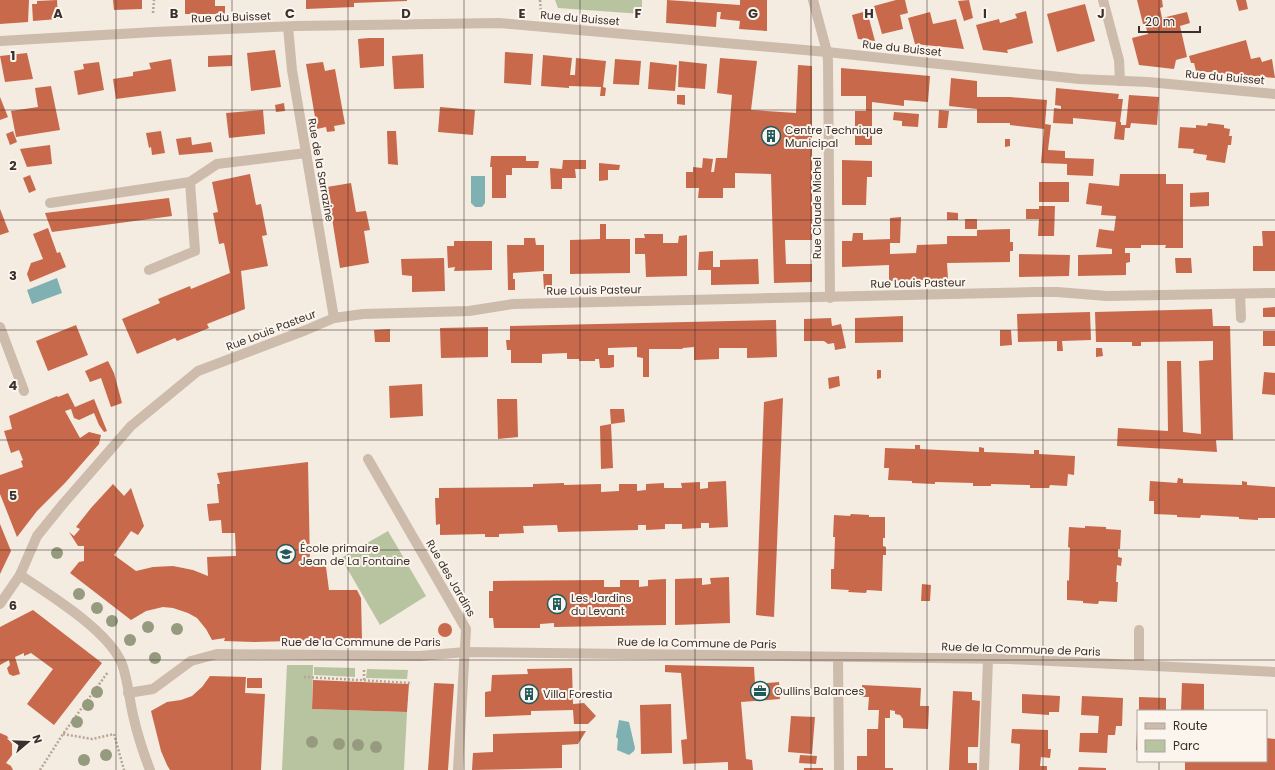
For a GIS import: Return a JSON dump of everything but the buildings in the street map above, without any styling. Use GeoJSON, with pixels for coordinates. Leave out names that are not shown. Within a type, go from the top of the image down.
{"type":"FeatureCollection","features":[{"type":"Feature","properties":{"kind":"street","name":"Rue Claude Michel"},"geometry":{"type":"LineString","coordinates":[[813,0],[827,52],[828,62],[830,298]]}},
{"type":"Feature","properties":{"kind":"street"},"geometry":{"type":"LineString","coordinates":[[1103,0],[1119,60],[1120,81]]}},
{"type":"Feature","properties":{"kind":"street","name":"Rue du Buisset"},"geometry":{"type":"LineString","coordinates":[[0,41],[154,32],[288,27],[499,24],[827,52],[1079,79],[1275,94]]}},
{"type":"Feature","properties":{"kind":"street","name":"Rue de la Sarrazine"},"geometry":{"type":"LineString","coordinates":[[288,27],[292,70],[334,318]]}},
{"type":"Feature","properties":{"kind":"street"},"geometry":{"type":"LineString","coordinates":[[50,203],[190,182],[217,164],[306,153]]}},
{"type":"Feature","properties":{"kind":"street"},"geometry":{"type":"LineString","coordinates":[[149,270],[195,251],[190,182]]}},
{"type":"Feature","properties":{"kind":"street","name":"Rue Louis Pasteur"},"geometry":{"type":"LineString","coordinates":[[0,604],[20,574],[37,536],[62,504],[131,426],[198,371],[334,318],[363,314],[469,311],[513,304],[1043,292],[1107,296],[1275,293]]}},
{"type":"Feature","properties":{"kind":"street"},"geometry":{"type":"LineString","coordinates":[[1240,294],[1241,318]]}},
{"type":"Feature","properties":{"kind":"street"},"geometry":{"type":"LineString","coordinates":[[0,328],[24,391]]}},
{"type":"Feature","properties":{"kind":"street","name":"Rue des Jardins"},"geometry":{"type":"LineString","coordinates":[[368,459],[466,629],[458,770]]}},
{"type":"Feature","properties":{"kind":"street"},"geometry":{"type":"LineString","coordinates":[[20,574],[59,601],[104,636],[111,644],[122,664],[133,716],[150,770]]}},
{"type":"Feature","properties":{"kind":"street"},"geometry":{"type":"LineString","coordinates":[[1139,630],[1139,665]]}},
{"type":"Feature","properties":{"kind":"street","name":"Rue de la Commune de Paris"},"geometry":{"type":"LineString","coordinates":[[128,693],[153,689],[191,661],[217,654],[420,656],[465,652],[988,659],[1275,672]]}},
{"type":"Feature","properties":{"kind":"street"},"geometry":{"type":"LineString","coordinates":[[838,657],[839,770]]}},
{"type":"Feature","properties":{"kind":"street"},"geometry":{"type":"LineString","coordinates":[[984,770],[988,659]]}},
{"type":"Feature","properties":{"kind":"path"},"geometry":{"type":"LineString","coordinates":[[154,0],[154,13]]}},
{"type":"Feature","properties":{"kind":"path"},"geometry":{"type":"LineString","coordinates":[[40,770],[63,734],[108,672]]}},
{"type":"Feature","properties":{"kind":"path"},"geometry":{"type":"LineString","coordinates":[[304,677],[412,683]]}},
{"type":"Feature","properties":{"kind":"path"},"geometry":{"type":"LineString","coordinates":[[63,734],[92,739],[114,734],[124,770]]}},
{"type":"Feature","properties":{"kind":"green space"},"geometry":{"type":"Polygon","coordinates":[[[555,0],[642,0],[642,14],[558,8],[555,0]]]}},
{"type":"Feature","properties":{"kind":"green space"},"geometry":{"type":"Polygon","coordinates":[[[388,531],[426,596],[380,625],[341,558],[388,531]]]}},
{"type":"Feature","properties":{"kind":"green space"},"geometry":{"type":"Polygon","coordinates":[[[287,665],[313,665],[312,709],[407,712],[404,770],[282,770],[287,665]]]}},
{"type":"Feature","properties":{"kind":"green space"},"geometry":{"type":"Polygon","coordinates":[[[314,667],[355,668],[355,677],[314,675],[314,667]]]}},
{"type":"Feature","properties":{"kind":"green space"},"geometry":{"type":"Polygon","coordinates":[[[367,669],[408,670],[407,679],[366,678],[367,669]]]}},
{"type":"Feature","properties":{"kind":"water"},"geometry":{"type":"Polygon","coordinates":[[[471,176],[485,176],[485,203],[482,207],[475,207],[471,203],[471,176]]]}},
{"type":"Feature","properties":{"kind":"water"},"geometry":{"type":"Polygon","coordinates":[[[57,278],[62,293],[32,304],[27,290],[57,278]]]}},
{"type":"Feature","properties":{"kind":"water"},"geometry":{"type":"Polygon","coordinates":[[[619,720],[629,722],[635,748],[629,755],[617,750],[618,739],[616,737],[619,720]]]}},
{"type":"Feature","properties":{"kind":"place","name":"Centre Technique Municipal"},"geometry":{"type":"Point","coordinates":[771,136]}},
{"type":"Feature","properties":{"kind":"place","name":"École primaire Jean de La Fontaine"},"geometry":{"type":"Point","coordinates":[286,554]}},
{"type":"Feature","properties":{"kind":"place","name":"Les Jardins du Levant"},"geometry":{"type":"Point","coordinates":[557,604]}},
{"type":"Feature","properties":{"kind":"place","name":"Oullins Balances"},"geometry":{"type":"Point","coordinates":[760,691]}},
{"type":"Feature","properties":{"kind":"place","name":"Villa Forestia"},"geometry":{"type":"Point","coordinates":[529,694]}}]}
